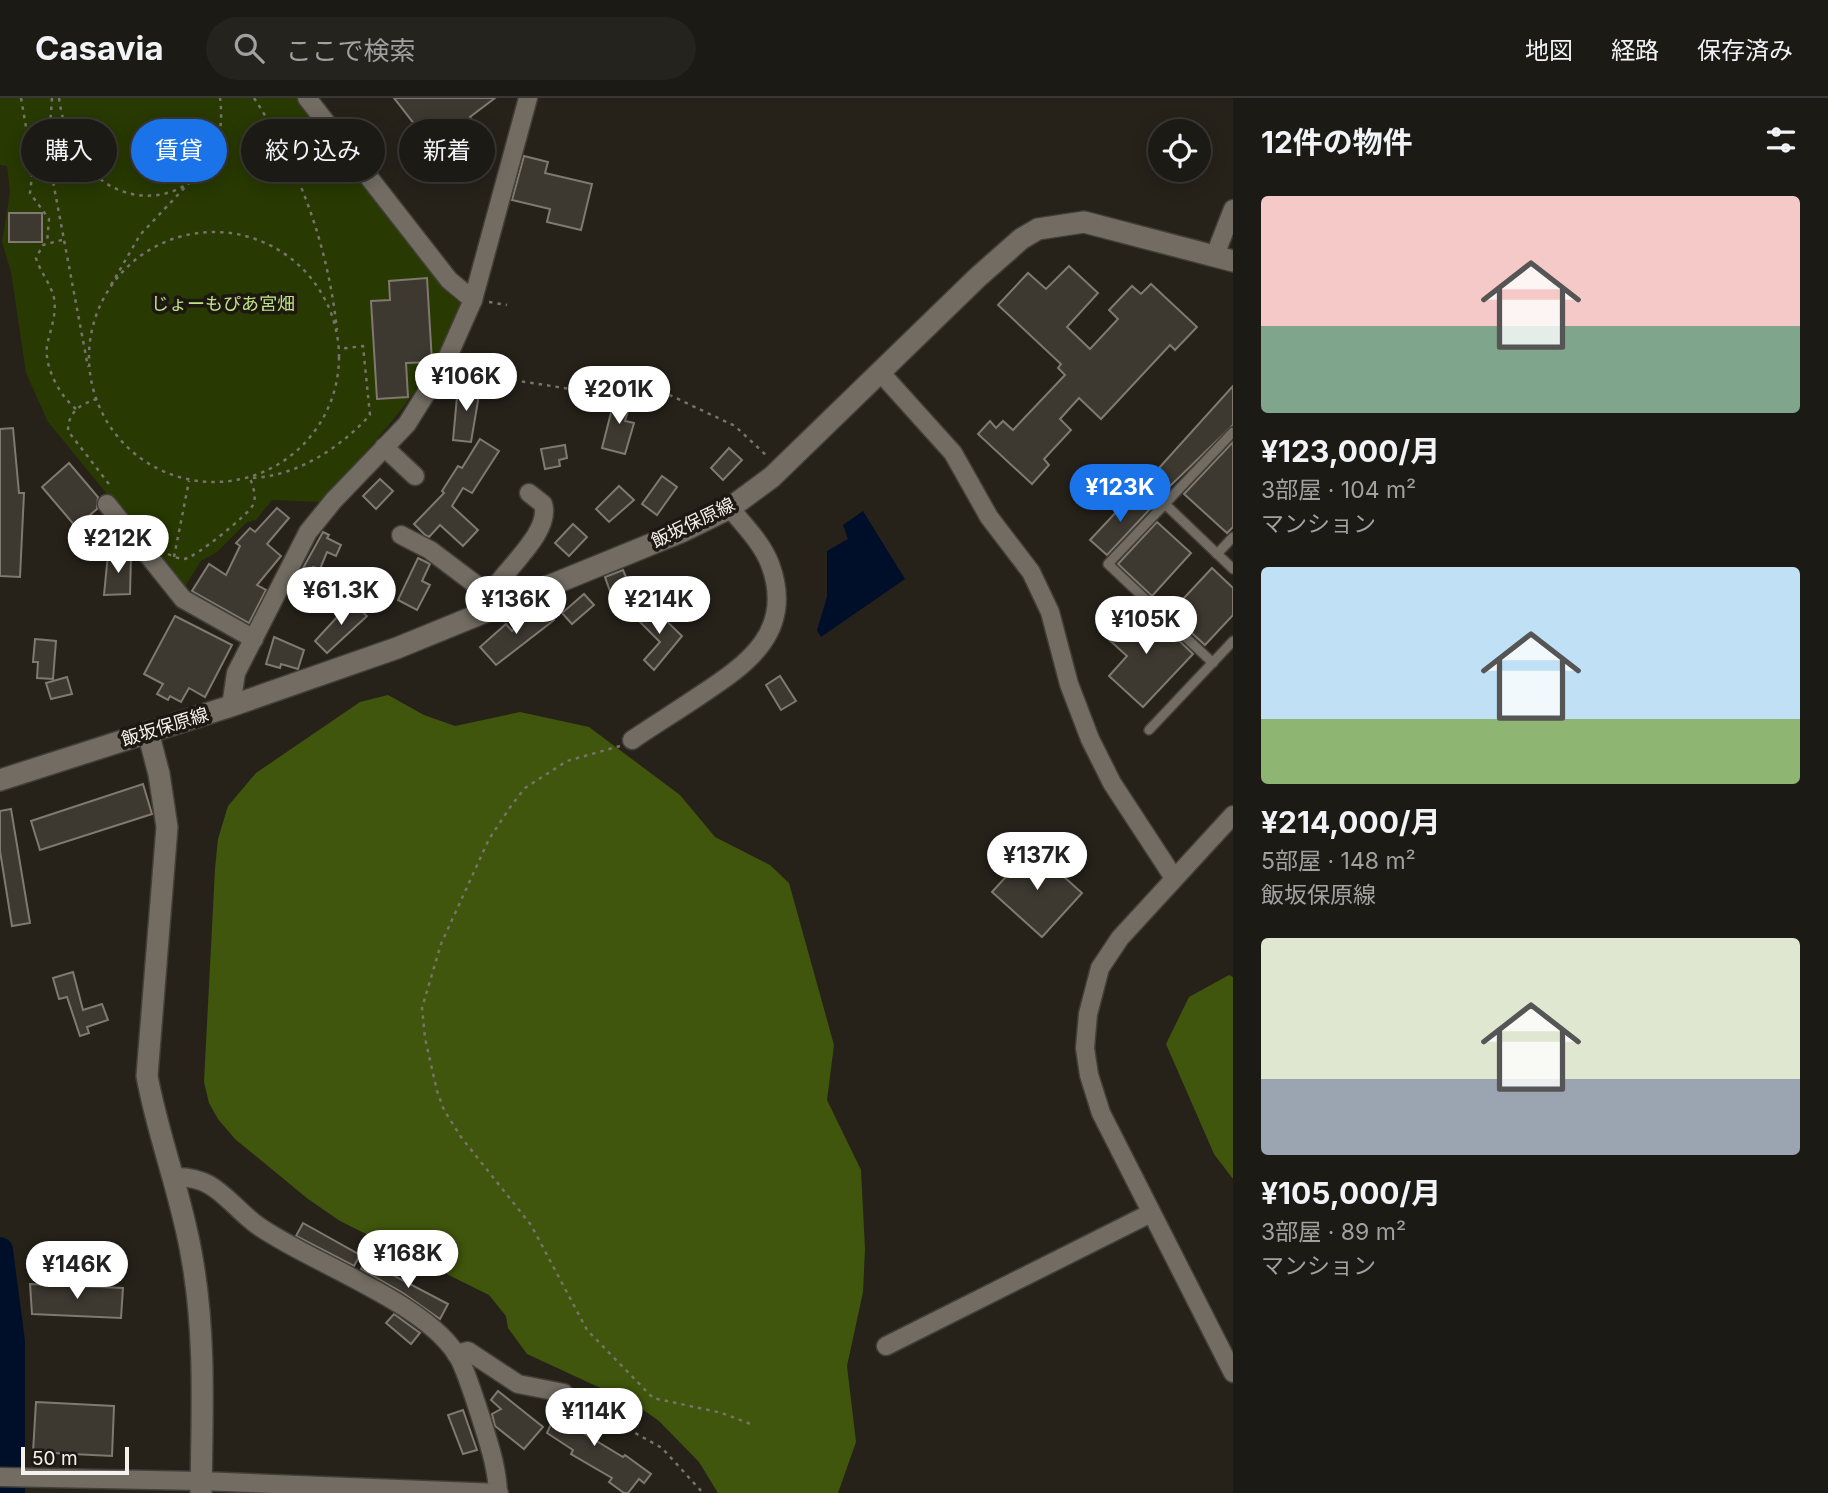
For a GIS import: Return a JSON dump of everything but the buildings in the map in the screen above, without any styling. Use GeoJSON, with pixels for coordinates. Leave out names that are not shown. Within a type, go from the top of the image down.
{"type":"FeatureCollection","features":[{"type":"Feature","properties":{"kind":"main road","name":"飯坂保原線"},"geometry":{"type":"LineString","coordinates":[[0,780],[232,706],[397,648],[491,603],[681,532],[730,508],[779,470],[978,277],[1021,239],[1038,229],[1084,222],[1224,258]]}},
{"type":"Feature","properties":{"kind":"main road"},"geometry":{"type":"LineString","coordinates":[[149,732],[162,785],[167,828],[147,1076],[152,1108],[173,1177],[192,1258],[204,1352],[201,1487]]}},
{"type":"Feature","properties":{"kind":"street"},"geometry":{"type":"LineString","coordinates":[[306,98],[449,279],[473,300]]}},
{"type":"Feature","properties":{"kind":"street"},"geometry":{"type":"LineString","coordinates":[[232,706],[236,673],[308,532],[407,424],[437,378],[473,300],[528,98]]}},
{"type":"Feature","properties":{"kind":"street"},"geometry":{"type":"LineString","coordinates":[[1224,258],[1233,209]]}},
{"type":"Feature","properties":{"kind":"street"},"geometry":{"type":"LineString","coordinates":[[880,372],[953,453],[989,517],[1031,572],[1050,612],[1069,684],[1090,739],[1112,783],[1174,878]]}},
{"type":"Feature","properties":{"kind":"street"},"geometry":{"type":"LineString","coordinates":[[384,447],[415,476]]}},
{"type":"Feature","properties":{"kind":"street"},"geometry":{"type":"LineString","coordinates":[[401,535],[430,550],[491,603],[497,583],[530,542],[542,518],[543,504],[529,493]]}},
{"type":"Feature","properties":{"kind":"street"},"geometry":{"type":"LineString","coordinates":[[112,499],[183,598],[254,639]]}},
{"type":"Feature","properties":{"kind":"street"},"geometry":{"type":"LineString","coordinates":[[632,740],[738,670],[757,653],[769,632],[775,598],[770,564],[730,508]]}},
{"type":"Feature","properties":{"kind":"street"},"geometry":{"type":"LineString","coordinates":[[1233,815],[1119,939],[1100,968],[1085,1033],[1089,1075],[1101,1113],[1233,1373]]}},
{"type":"Feature","properties":{"kind":"street"},"geometry":{"type":"LineString","coordinates":[[0,1477],[201,1487],[498,1493],[489,1442],[456,1354],[440,1336],[391,1300],[257,1225],[205,1180],[194,1176],[173,1177]]}},
{"type":"Feature","properties":{"kind":"street"},"geometry":{"type":"LineString","coordinates":[[886,1346],[1151,1213]]}},
{"type":"Feature","properties":{"kind":"street"},"geometry":{"type":"LineString","coordinates":[[456,1354],[468,1351],[518,1384],[564,1393]]}},
{"type":"Feature","properties":{"kind":"lane"},"geometry":{"type":"LineString","coordinates":[[1213,663],[1108,564],[1233,432]]}},
{"type":"Feature","properties":{"kind":"lane"},"geometry":{"type":"LineString","coordinates":[[1144,484],[1233,569]]}},
{"type":"Feature","properties":{"kind":"lane"},"geometry":{"type":"LineString","coordinates":[[1217,554],[1233,537]]}},
{"type":"Feature","properties":{"kind":"lane"},"geometry":{"type":"LineString","coordinates":[[1149,730],[1233,642]]}},
{"type":"Feature","properties":{"kind":"path"},"geometry":{"type":"LineString","coordinates":[[21,98],[33,167],[30,193],[49,219],[47,243]]}},
{"type":"Feature","properties":{"kind":"path"},"geometry":{"type":"LineString","coordinates":[[52,98],[48,155],[91,380],[110,427],[133,452],[162,471],[189,480],[211,482],[279,475],[297,468],[339,442],[370,415],[363,346],[339,349]]}},
{"type":"Feature","properties":{"kind":"path"},"geometry":{"type":"LineString","coordinates":[[59,98],[63,122],[80,161],[115,190],[138,196],[162,194],[188,182]]}},
{"type":"Feature","properties":{"kind":"path"},"geometry":{"type":"LineString","coordinates":[[220,98],[220,119]]}},
{"type":"Feature","properties":{"kind":"path"},"geometry":{"type":"LineString","coordinates":[[250,478],[290,456],[314,431],[335,386],[339,349],[322,244],[314,219],[290,159],[254,98]]}},
{"type":"Feature","properties":{"kind":"path"},"geometry":{"type":"LineString","coordinates":[[91,380],[91,338],[105,298],[140,235],[191,182]]}},
{"type":"Feature","properties":{"kind":"path"},"geometry":{"type":"LineString","coordinates":[[105,298],[125,270],[160,246],[200,233],[234,234],[267,244],[296,262],[322,295],[337,335]]}},
{"type":"Feature","properties":{"kind":"path"},"geometry":{"type":"LineString","coordinates":[[64,240],[47,243],[39,248],[36,258],[54,295],[54,316],[47,351],[60,390],[76,409]]}},
{"type":"Feature","properties":{"kind":"path"},"geometry":{"type":"LineString","coordinates":[[437,378],[505,379],[591,392],[621,382],[640,381],[734,426],[759,446],[779,470]]}},
{"type":"Feature","properties":{"kind":"path"},"geometry":{"type":"LineString","coordinates":[[97,400],[76,409],[69,422],[70,435],[112,499]]}},
{"type":"Feature","properties":{"kind":"path"},"geometry":{"type":"LineString","coordinates":[[163,551],[184,559],[248,511],[254,497],[250,478]]}},
{"type":"Feature","properties":{"kind":"path"},"geometry":{"type":"LineString","coordinates":[[174,556],[189,480]]}},
{"type":"Feature","properties":{"kind":"path"},"geometry":{"type":"LineString","coordinates":[[632,740],[617,748],[567,761],[525,788],[511,806],[489,839],[441,944],[422,1008],[425,1038],[444,1110],[461,1137],[531,1225],[587,1331],[653,1398],[722,1413],[753,1425]]}},
{"type":"Feature","properties":{"kind":"path"},"geometry":{"type":"LineString","coordinates":[[564,1393],[662,1448],[703,1493]]}},
{"type":"Feature","properties":{"kind":"green space","name":"じょーもぴあ宮畑"},"geometry":{"type":"Polygon","coordinates":[[[0,98],[318,98],[334,119],[241,119],[241,182],[384,182],[466,287],[449,335],[419,386],[388,426],[320,502],[272,500],[256,520],[247,522],[217,552],[201,561],[184,588],[48,422],[26,373],[11,272],[2,242],[10,192],[7,166],[0,165],[0,98]]]}},
{"type":"Feature","properties":{"kind":"green space"},"geometry":{"type":"Polygon","coordinates":[[[388,695],[424,715],[455,726],[520,712],[589,727],[680,795],[715,837],[770,865],[789,883],[834,1045],[827,1100],[861,1170],[865,1249],[863,1292],[847,1366],[856,1442],[838,1493],[718,1493],[699,1462],[659,1421],[635,1404],[527,1354],[508,1328],[506,1316],[489,1295],[340,1221],[308,1199],[235,1139],[218,1119],[209,1103],[204,1082],[215,869],[218,839],[228,806],[256,773],[360,702],[388,695]]]}},
{"type":"Feature","properties":{"kind":"green space"},"geometry":{"type":"Polygon","coordinates":[[[1229,975],[1233,977],[1233,1179],[1214,1154],[1166,1044],[1189,997],[1229,975]]]}},
{"type":"Feature","properties":{"kind":"water"},"geometry":{"type":"Polygon","coordinates":[[[863,511],[905,579],[821,637],[817,630],[827,597],[827,551],[848,539],[843,525],[863,511]]]}},
{"type":"Feature","properties":{"kind":"waterway"},"geometry":{"type":"LineString","coordinates":[[0,1250],[12,1342],[12,1493]]}}]}
